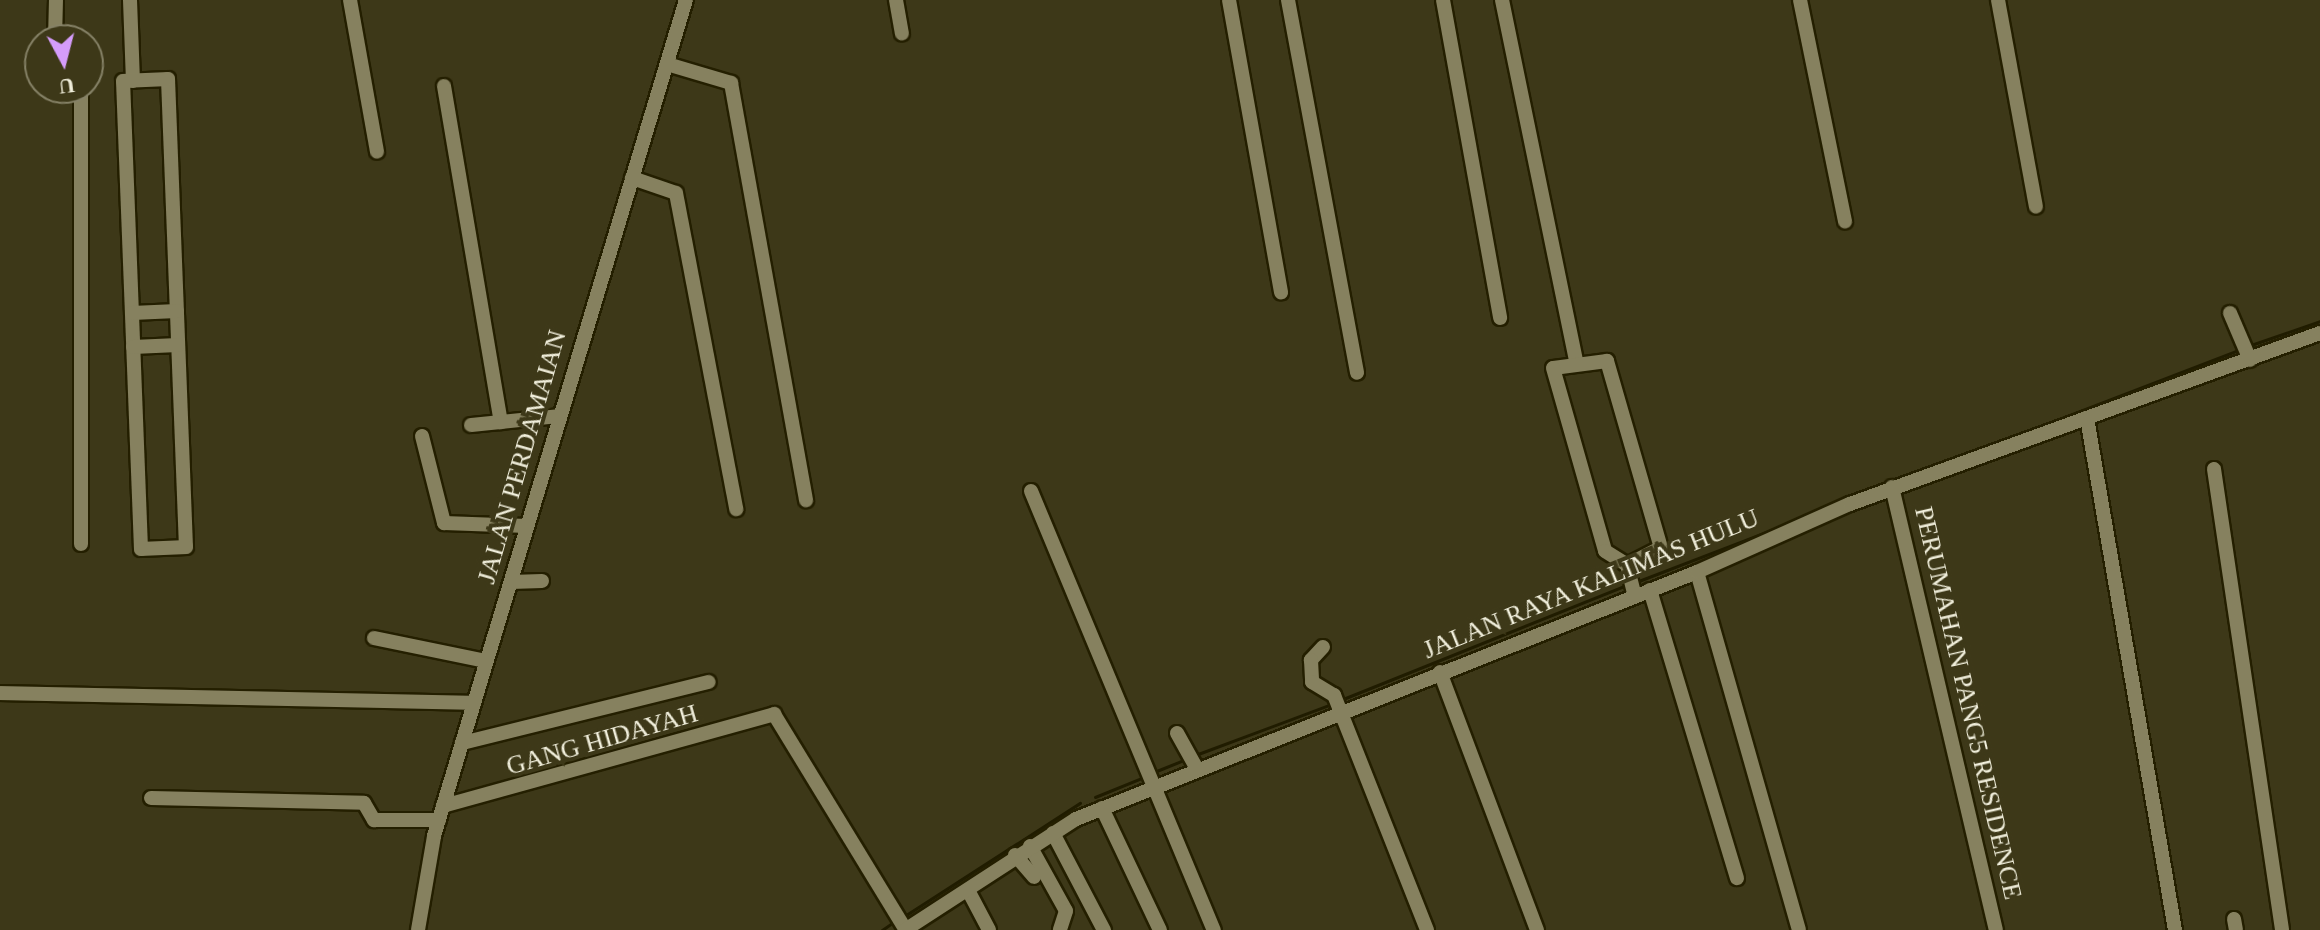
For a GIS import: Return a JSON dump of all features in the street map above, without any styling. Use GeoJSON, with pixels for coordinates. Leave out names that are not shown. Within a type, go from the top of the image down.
{"type":"FeatureCollection","features":[{"type":"Feature","properties":{"kind":"street"},"geometry":{"type":"LineString","coordinates":[[55,24],[56,0]]}},
{"type":"Feature","properties":{"kind":"street"},"geometry":{"type":"LineString","coordinates":[[130,0],[133,81]]}},
{"type":"Feature","properties":{"kind":"street"},"geometry":{"type":"LineString","coordinates":[[350,0],[377,152]]}},
{"type":"Feature","properties":{"kind":"street","name":"JALAN PERDAMAIAN"},"geometry":{"type":"LineString","coordinates":[[418,930],[441,813],[686,0]]}},
{"type":"Feature","properties":{"kind":"street"},"geometry":{"type":"LineString","coordinates":[[896,0],[902,33]]}},
{"type":"Feature","properties":{"kind":"street"},"geometry":{"type":"LineString","coordinates":[[1229,0],[1281,292]]}},
{"type":"Feature","properties":{"kind":"street"},"geometry":{"type":"LineString","coordinates":[[1288,0],[1357,373]]}},
{"type":"Feature","properties":{"kind":"street"},"geometry":{"type":"LineString","coordinates":[[1443,0],[1500,318]]}},
{"type":"Feature","properties":{"kind":"street"},"geometry":{"type":"LineString","coordinates":[[1502,0],[1577,364]]}},
{"type":"Feature","properties":{"kind":"street"},"geometry":{"type":"LineString","coordinates":[[1800,0],[1845,221]]}},
{"type":"Feature","properties":{"kind":"street"},"geometry":{"type":"LineString","coordinates":[[1998,0],[2036,207]]}},
{"type":"Feature","properties":{"kind":"street"},"geometry":{"type":"LineString","coordinates":[[667,64],[731,83],[806,500]]}},
{"type":"Feature","properties":{"kind":"street"},"geometry":{"type":"LineString","coordinates":[[168,79],[177,311],[186,547],[141,549],[123,81],[168,79]]}},
{"type":"Feature","properties":{"kind":"street"},"geometry":{"type":"LineString","coordinates":[[444,86],[501,422]]}},
{"type":"Feature","properties":{"kind":"street"},"geometry":{"type":"LineString","coordinates":[[81,104],[81,544]]}},
{"type":"Feature","properties":{"kind":"street"},"geometry":{"type":"LineString","coordinates":[[632,178],[676,193],[736,509]]}},
{"type":"Feature","properties":{"kind":"street"},"geometry":{"type":"LineString","coordinates":[[132,313],[177,311]]}},
{"type":"Feature","properties":{"kind":"street"},"geometry":{"type":"LineString","coordinates":[[2230,313],[2247,353]]}},
{"type":"Feature","properties":{"kind":"street","name":"JALAN RAYA KALIMAS HULU"},"geometry":{"type":"LineString","coordinates":[[905,930],[969,892],[1015,855],[1053,833],[1102,808],[1338,705],[1440,672],[1631,582],[1650,590],[1892,487],[2087,418],[2247,353],[2320,333]]}},
{"type":"Feature","properties":{"kind":"street"},"geometry":{"type":"LineString","coordinates":[[133,347],[178,345]]}},
{"type":"Feature","properties":{"kind":"street"},"geometry":{"type":"LineString","coordinates":[[1607,361],[1661,548],[1631,582],[1605,551],[1553,368],[1607,361]]}},
{"type":"Feature","properties":{"kind":"street"},"geometry":{"type":"LineString","coordinates":[[471,425],[559,416]]}},
{"type":"Feature","properties":{"kind":"street"},"geometry":{"type":"LineString","coordinates":[[2087,418],[2175,930]]}},
{"type":"Feature","properties":{"kind":"street"},"geometry":{"type":"LineString","coordinates":[[422,436],[444,523],[527,526]]}},
{"type":"Feature","properties":{"kind":"street"},"geometry":{"type":"LineString","coordinates":[[2214,469],[2282,930]]}},
{"type":"Feature","properties":{"kind":"street","name":"PERUMAHAN PANG5 RESIDENCE"},"geometry":{"type":"LineString","coordinates":[[1892,487],[1996,930]]}},
{"type":"Feature","properties":{"kind":"street"},"geometry":{"type":"LineString","coordinates":[[1031,491],[1151,789],[1214,930]]}},
{"type":"Feature","properties":{"kind":"street"},"geometry":{"type":"LineString","coordinates":[[1697,572],[1799,930]]}},
{"type":"Feature","properties":{"kind":"street"},"geometry":{"type":"LineString","coordinates":[[511,582],[542,581]]}},
{"type":"Feature","properties":{"kind":"street"},"geometry":{"type":"LineString","coordinates":[[1650,590],[1737,878]]}},
{"type":"Feature","properties":{"kind":"street"},"geometry":{"type":"LineString","coordinates":[[374,638],[486,661]]}},
{"type":"Feature","properties":{"kind":"street"},"geometry":{"type":"LineString","coordinates":[[1323,647],[1311,660],[1312,682],[1338,705],[1427,930]]}},
{"type":"Feature","properties":{"kind":"street"},"geometry":{"type":"LineString","coordinates":[[1440,672],[1537,930]]}},
{"type":"Feature","properties":{"kind":"street"},"geometry":{"type":"LineString","coordinates":[[462,743],[709,682]]}},
{"type":"Feature","properties":{"kind":"street"},"geometry":{"type":"LineString","coordinates":[[0,693],[474,703]]}},
{"type":"Feature","properties":{"kind":"street","name":"GANG HIDAYAH"},"geometry":{"type":"LineString","coordinates":[[151,798],[364,803],[374,820],[441,813],[774,714],[905,930]]}},
{"type":"Feature","properties":{"kind":"street"},"geometry":{"type":"LineString","coordinates":[[1177,733],[1197,769]]}},
{"type":"Feature","properties":{"kind":"street"},"geometry":{"type":"LineString","coordinates":[[1102,808],[1160,930]]}},
{"type":"Feature","properties":{"kind":"street"},"geometry":{"type":"LineString","coordinates":[[1053,833],[1104,930]]}},
{"type":"Feature","properties":{"kind":"street"},"geometry":{"type":"LineString","coordinates":[[1030,846],[1066,911],[1060,930]]}},
{"type":"Feature","properties":{"kind":"street"},"geometry":{"type":"LineString","coordinates":[[1015,855],[1034,877]]}},
{"type":"Feature","properties":{"kind":"street"},"geometry":{"type":"LineString","coordinates":[[969,892],[989,930]]}},
{"type":"Feature","properties":{"kind":"waterway"},"geometry":{"type":"LineString","coordinates":[[2248,346],[2320,321]]}},
{"type":"Feature","properties":{"kind":"waterway"},"geometry":{"type":"LineString","coordinates":[[1636,582],[2241,349]]}},
{"type":"Feature","properties":{"kind":"waterway"},"geometry":{"type":"LineString","coordinates":[[1343,699],[1629,584]]}},
{"type":"Feature","properties":{"kind":"waterway"},"geometry":{"type":"LineString","coordinates":[[1198,754],[1332,704]]}},
{"type":"Feature","properties":{"kind":"waterway"},"geometry":{"type":"LineString","coordinates":[[1154,772],[1183,760]]}},
{"type":"Feature","properties":{"kind":"waterway"},"geometry":{"type":"LineString","coordinates":[[1095,797],[1139,779]]}},
{"type":"Feature","properties":{"kind":"waterway"},"geometry":{"type":"LineString","coordinates":[[906,915],[1080,803]]}},
{"type":"Feature","properties":{"kind":"waterway"},"geometry":{"type":"LineString","coordinates":[[882,930],[892,923]]}}]}
